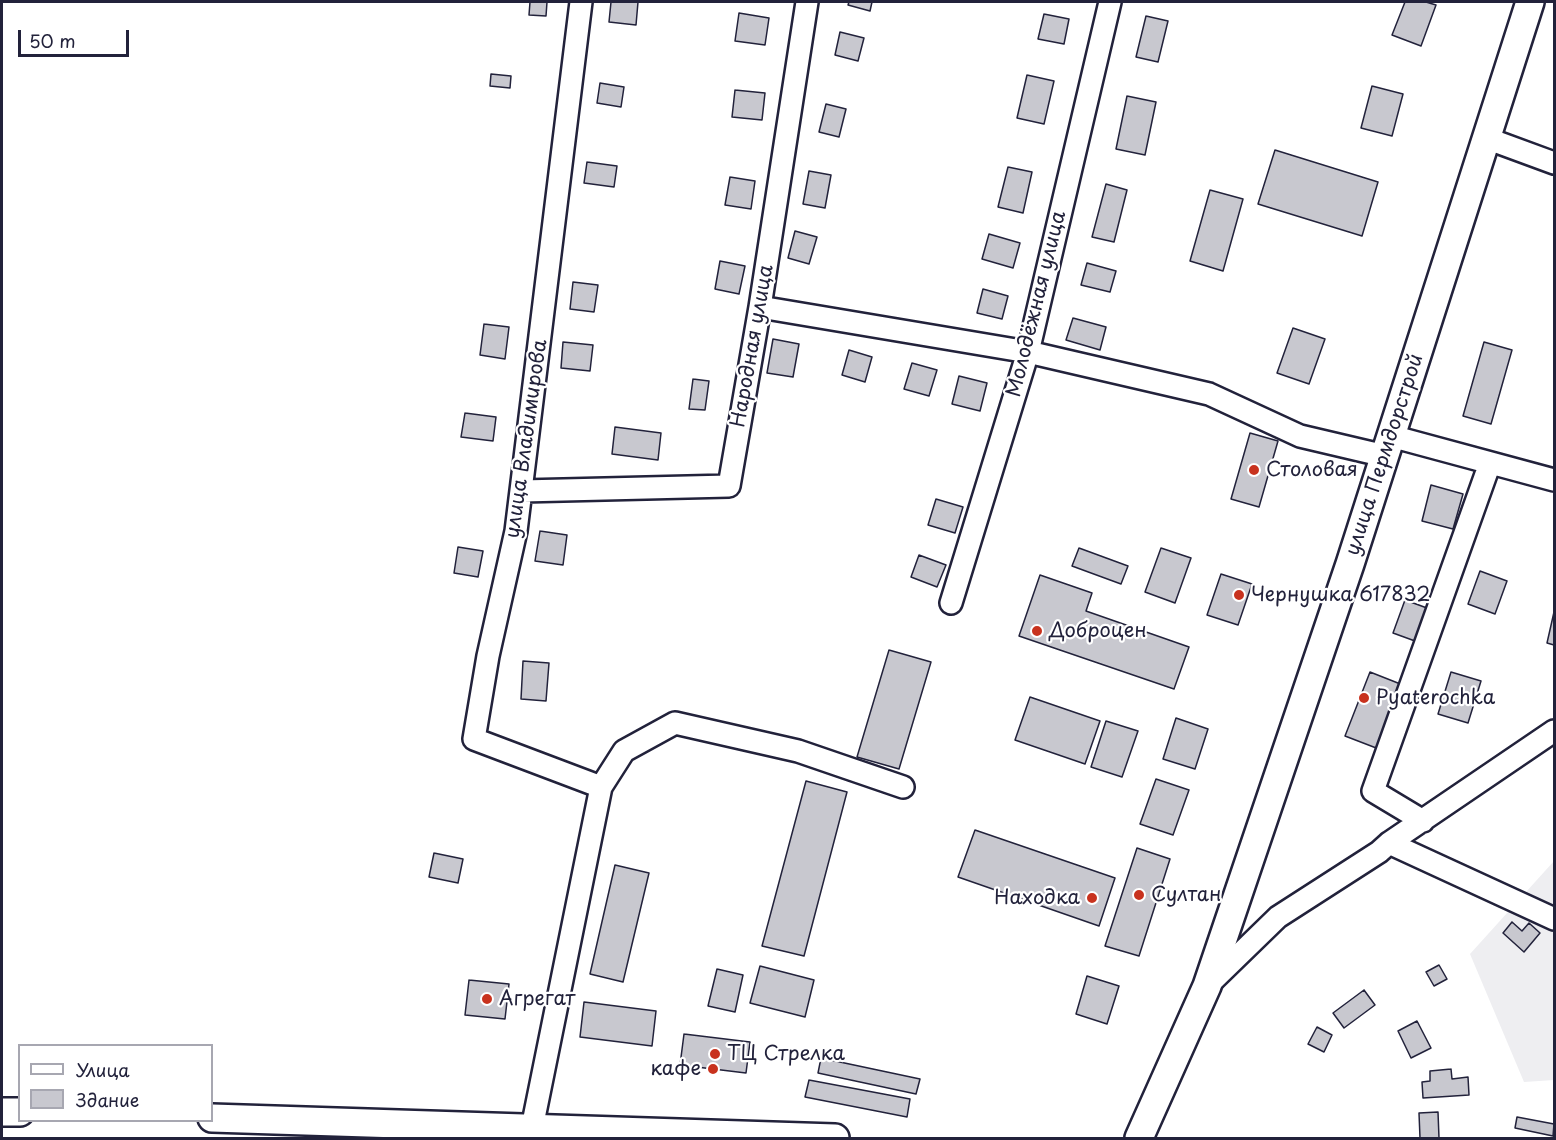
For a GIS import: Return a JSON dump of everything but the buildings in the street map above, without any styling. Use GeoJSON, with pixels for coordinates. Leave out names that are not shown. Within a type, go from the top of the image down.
{"type":"FeatureCollection","features":[{"type":"Feature","properties":{"kind":"main road","name":"улица Пермдорстрой"},"geometry":{"type":"LineString","coordinates":[[1139,1138],[1207,986],[1350,564],[1530,2]]}},
{"type":"Feature","properties":{"kind":"main road"},"geometry":{"type":"LineString","coordinates":[[2,1112],[18,1112]]}},
{"type":"Feature","properties":{"kind":"main road"},"geometry":{"type":"LineString","coordinates":[[213,1118],[835,1138]]}},
{"type":"Feature","properties":{"kind":"street","name":"улица Владимирова"},"geometry":{"type":"LineString","coordinates":[[581,2],[522,491],[516,531],[488,656],[474,739],[601,787]]}},
{"type":"Feature","properties":{"kind":"street","name":"Народная улица"},"geometry":{"type":"LineString","coordinates":[[522,491],[729,486],[760,307],[807,2]]}},
{"type":"Feature","properties":{"kind":"street","name":"Молодёжная улица"},"geometry":{"type":"LineString","coordinates":[[951,603],[1028,352],[1110,2]]}},
{"type":"Feature","properties":{"kind":"street"},"geometry":{"type":"LineString","coordinates":[[1486,138],[1554,163]]}},
{"type":"Feature","properties":{"kind":"street"},"geometry":{"type":"LineString","coordinates":[[760,307],[1028,352],[1209,394],[1300,436],[1388,446],[1490,463],[1554,480]]}},
{"type":"Feature","properties":{"kind":"street"},"geometry":{"type":"LineString","coordinates":[[1423,821],[1374,791],[1490,463]]}},
{"type":"Feature","properties":{"kind":"street"},"geometry":{"type":"LineString","coordinates":[[532,1128],[601,787],[624,751],[675,723],[798,751],[903,787]]}},
{"type":"Feature","properties":{"kind":"street"},"geometry":{"type":"LineString","coordinates":[[1207,986],[1278,917],[1379,852],[1554,731]]}},
{"type":"Feature","properties":{"kind":"street"},"geometry":{"type":"LineString","coordinates":[[1389,843],[1554,919]]}},
{"type":"Feature","properties":{"kind":"shaded area"},"geometry":{"type":"Polygon","coordinates":[[[1554,861],[1554,1080],[1524,1082],[1470,954],[1554,861]]]}},
{"type":"Feature","properties":{"kind":"place","name":"Столовая"},"geometry":{"type":"Point","coordinates":[1254,470]}},
{"type":"Feature","properties":{"kind":"place","name":"Чернушка 617832"},"geometry":{"type":"Point","coordinates":[1239,595]}},
{"type":"Feature","properties":{"kind":"place","name":"Доброцен"},"geometry":{"type":"Point","coordinates":[1037,631]}},
{"type":"Feature","properties":{"kind":"place","name":"Pyaterochka"},"geometry":{"type":"Point","coordinates":[1364,698]}},
{"type":"Feature","properties":{"kind":"place","name":"Султан"},"geometry":{"type":"Point","coordinates":[1139,895]}},
{"type":"Feature","properties":{"kind":"place","name":"Находка"},"geometry":{"type":"Point","coordinates":[1092,898]}},
{"type":"Feature","properties":{"kind":"place","name":"Агрегат"},"geometry":{"type":"Point","coordinates":[487,999]}},
{"type":"Feature","properties":{"kind":"place","name":"ТЦ Стрелка"},"geometry":{"type":"Point","coordinates":[715,1054]}},
{"type":"Feature","properties":{"kind":"place","name":"кафе"},"geometry":{"type":"Point","coordinates":[713,1069]}}]}
